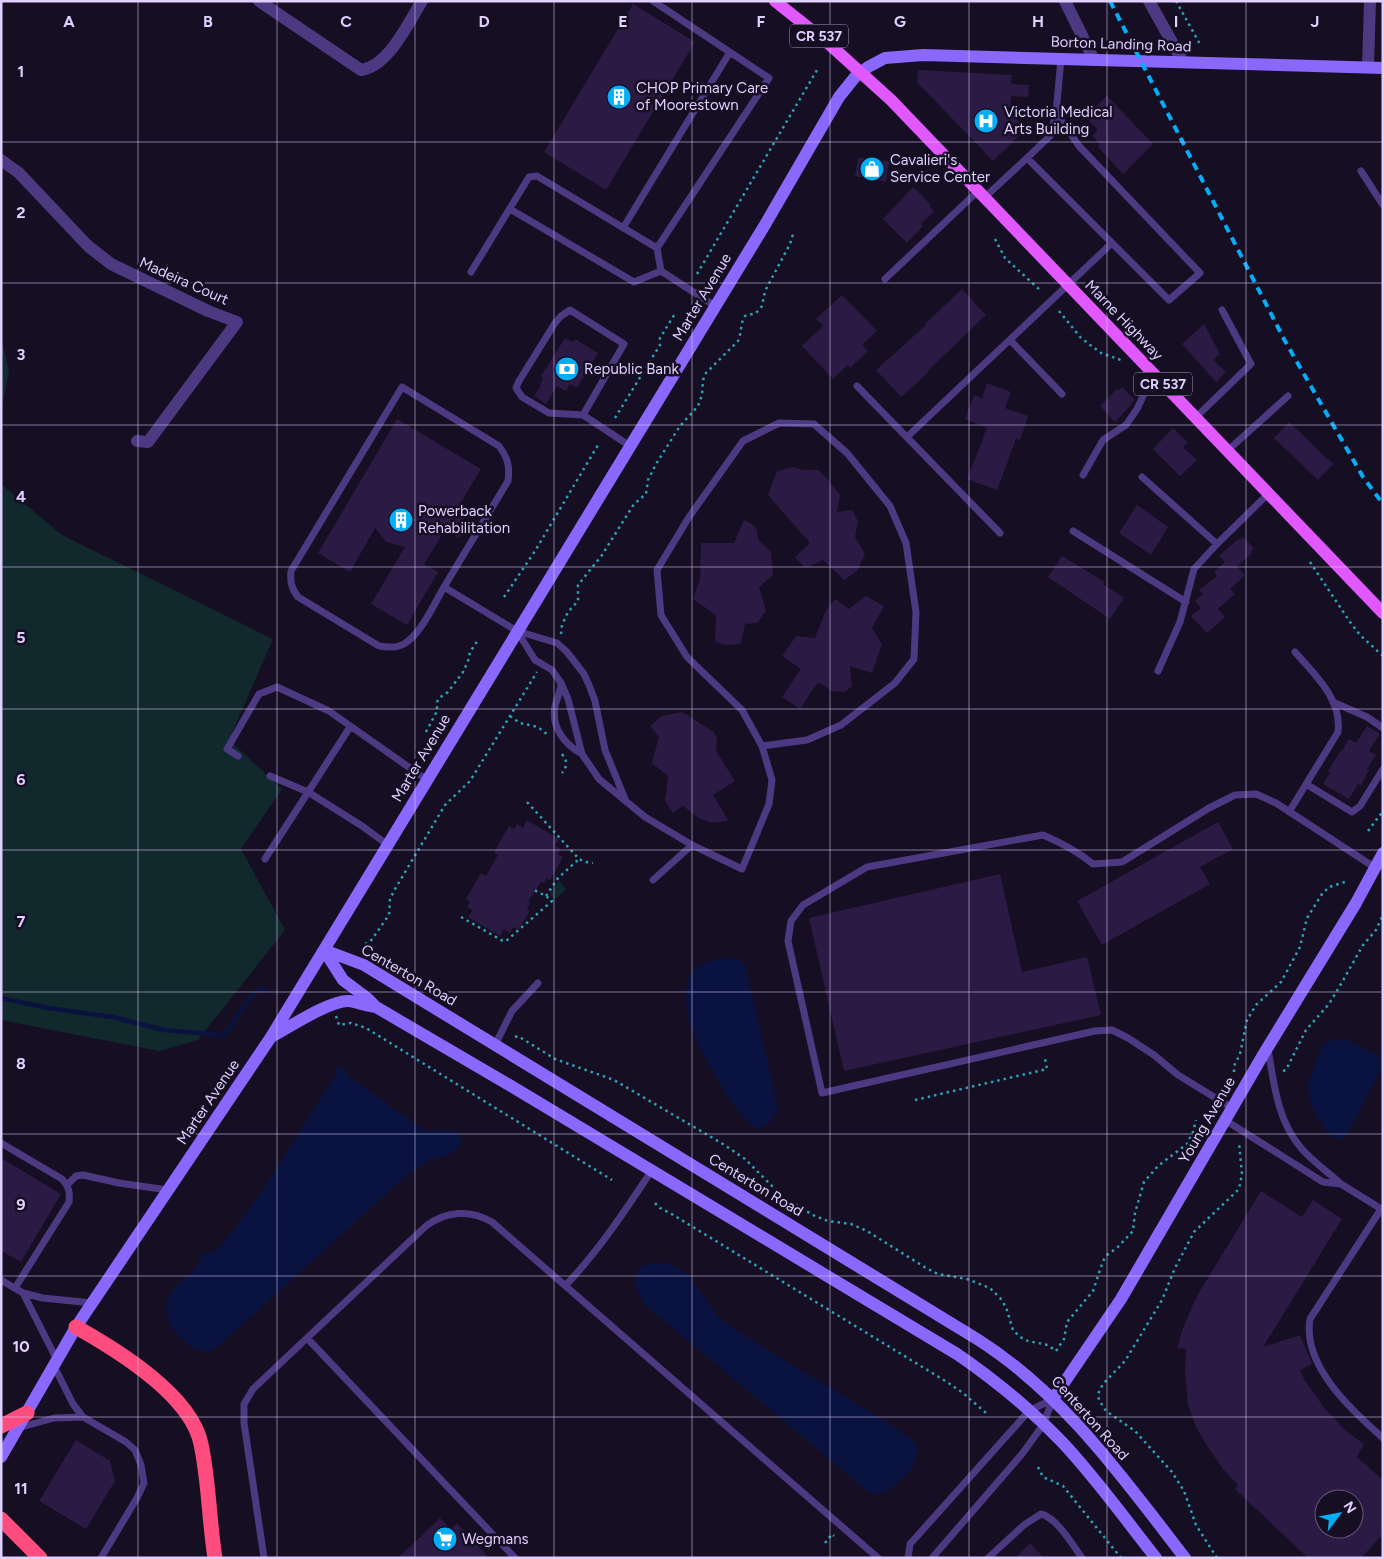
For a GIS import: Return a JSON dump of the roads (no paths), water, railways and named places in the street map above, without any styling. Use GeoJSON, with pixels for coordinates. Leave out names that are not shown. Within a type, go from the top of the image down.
{"type":"FeatureCollection","features":[{"type":"Feature","properties":{"kind":"highway"},"geometry":{"type":"LineString","coordinates":[[76,1327],[111,1346],[131,1361],[166,1390],[188,1416],[201,1443],[215,1558]]}},
{"type":"Feature","properties":{"kind":"highway"},"geometry":{"type":"LineString","coordinates":[[1,1426],[27,1413]]}},
{"type":"Feature","properties":{"kind":"highway"},"geometry":{"type":"LineString","coordinates":[[1,1519],[40,1558]]}},
{"type":"Feature","properties":{"kind":"main road","name":"CR 537"},"geometry":{"type":"LineString","coordinates":[[780,3],[862,72]]}},
{"type":"Feature","properties":{"kind":"main road","name":"Borton Landing Road"},"geometry":{"type":"LineString","coordinates":[[862,72],[885,58],[923,55],[1383,68]]}},
{"type":"Feature","properties":{"kind":"main road","name":"Marne Highway"},"geometry":{"type":"LineString","coordinates":[[862,72],[1383,613]]}},
{"type":"Feature","properties":{"kind":"main road","name":"Marter Avenue"},"geometry":{"type":"LineString","coordinates":[[1,1457],[76,1327],[270,1038],[766,223],[839,97],[855,77],[862,72]]}},
{"type":"Feature","properties":{"kind":"main road","name":"Young Avenue"},"geometry":{"type":"LineString","coordinates":[[1053,1399],[1121,1299],[1232,1108],[1356,903],[1383,853]]}},
{"type":"Feature","properties":{"kind":"main road"},"geometry":{"type":"LineString","coordinates":[[324,950],[343,980],[376,1007],[652,1170],[987,1374],[1062,1443],[1110,1498],[1156,1558]]}},
{"type":"Feature","properties":{"kind":"main road","name":"Centerton Road"},"geometry":{"type":"LineString","coordinates":[[324,950],[364,965],[982,1342],[1028,1375],[1080,1427],[1136,1494],[1185,1558]]}},
{"type":"Feature","properties":{"kind":"main road"},"geometry":{"type":"LineString","coordinates":[[270,1038],[308,1015],[332,1005],[348,1001],[363,1006],[376,1007]]}},
{"type":"Feature","properties":{"kind":"street"},"geometry":{"type":"LineString","coordinates":[[259,1],[362,70],[373,67],[383,59],[422,1]]}},
{"type":"Feature","properties":{"kind":"street"},"geometry":{"type":"LineString","coordinates":[[1066,1],[1094,60]]}},
{"type":"Feature","properties":{"kind":"street"},"geometry":{"type":"LineString","coordinates":[[1149,1],[1183,62]]}},
{"type":"Feature","properties":{"kind":"street"},"geometry":{"type":"LineString","coordinates":[[1368,67],[1370,1]]}},
{"type":"Feature","properties":{"kind":"street","name":"Madeira Court"},"geometry":{"type":"LineString","coordinates":[[1,160],[19,172],[88,246],[111,264],[208,311],[237,322],[148,442],[137,441]]}},
{"type":"Feature","properties":{"kind":"lane"},"geometry":{"type":"LineString","coordinates":[[653,1],[769,78],[657,248],[661,271],[715,306]]}},
{"type":"Feature","properties":{"kind":"lane"},"geometry":{"type":"LineString","coordinates":[[623,228],[730,52]]}},
{"type":"Feature","properties":{"kind":"lane"},"geometry":{"type":"LineString","coordinates":[[885,279],[981,194],[1027,158],[1050,136],[1056,113],[1061,59]]}},
{"type":"Feature","properties":{"kind":"lane"},"geometry":{"type":"LineString","coordinates":[[1027,158],[1169,300],[1200,273],[1079,146],[1056,113]]}},
{"type":"Feature","properties":{"kind":"lane"},"geometry":{"type":"LineString","coordinates":[[1361,171],[1383,205]]}},
{"type":"Feature","properties":{"kind":"lane"},"geometry":{"type":"LineString","coordinates":[[471,272],[529,177],[537,176],[657,248]]}},
{"type":"Feature","properties":{"kind":"lane"},"geometry":{"type":"LineString","coordinates":[[510,209],[634,282],[661,271]]}},
{"type":"Feature","properties":{"kind":"lane"},"geometry":{"type":"LineString","coordinates":[[907,438],[1112,243]]}},
{"type":"Feature","properties":{"kind":"lane"},"geometry":{"type":"LineString","coordinates":[[583,415],[624,344],[570,310],[555,323],[519,380],[516,388],[522,396],[548,412],[583,415],[630,446]]}},
{"type":"Feature","properties":{"kind":"lane"},"geometry":{"type":"LineString","coordinates":[[1195,418],[1251,364],[1222,310]]}},
{"type":"Feature","properties":{"kind":"lane"},"geometry":{"type":"LineString","coordinates":[[1010,340],[1062,394]]}},
{"type":"Feature","properties":{"kind":"lane"},"geometry":{"type":"LineString","coordinates":[[1083,476],[1103,440],[1126,425],[1137,409],[1146,390],[1158,379]]}},
{"type":"Feature","properties":{"kind":"lane"},"geometry":{"type":"LineString","coordinates":[[857,386],[1000,533]]}},
{"type":"Feature","properties":{"kind":"lane"},"geometry":{"type":"LineString","coordinates":[[402,387],[499,446],[505,454],[508,463],[508,482],[444,586],[415,634],[408,642],[389,648],[378,646],[298,597],[291,585],[291,571],[402,387]]}},
{"type":"Feature","properties":{"kind":"lane"},"geometry":{"type":"LineString","coordinates":[[1227,451],[1288,396]]}},
{"type":"Feature","properties":{"kind":"lane"},"geometry":{"type":"LineString","coordinates":[[517,631],[535,660],[552,670],[561,682],[568,699],[582,754],[599,779],[645,817],[692,845],[742,870],[769,804],[772,780],[762,746],[742,710],[687,657],[661,616],[657,570],[689,517],[744,441],[779,424],[814,424],[847,453],[890,506],[906,543],[916,612],[914,660],[895,683],[841,725],[807,740],[762,746]]}},
{"type":"Feature","properties":{"kind":"lane"},"geometry":{"type":"LineString","coordinates":[[1142,477],[1217,544]]}},
{"type":"Feature","properties":{"kind":"lane"},"geometry":{"type":"LineString","coordinates":[[1158,671],[1180,622],[1194,570],[1217,544],[1268,494]]}},
{"type":"Feature","properties":{"kind":"lane"},"geometry":{"type":"LineString","coordinates":[[1073,531],[1186,602]]}},
{"type":"Feature","properties":{"kind":"lane"},"geometry":{"type":"LineString","coordinates":[[444,586],[517,631],[557,642],[567,652],[584,674],[595,701],[605,750],[625,799]]}},
{"type":"Feature","properties":{"kind":"lane"},"geometry":{"type":"LineString","coordinates":[[1289,812],[1338,732],[1339,722],[1333,702],[1323,683],[1295,652]]}},
{"type":"Feature","properties":{"kind":"lane"},"geometry":{"type":"LineString","coordinates":[[561,682],[555,706],[557,726],[566,744],[582,754]]}},
{"type":"Feature","properties":{"kind":"lane"},"geometry":{"type":"LineString","coordinates":[[238,756],[227,749],[259,694],[277,687],[330,711],[427,780]]}},
{"type":"Feature","properties":{"kind":"lane"},"geometry":{"type":"LineString","coordinates":[[1333,702],[1367,717],[1383,728]]}},
{"type":"Feature","properties":{"kind":"lane"},"geometry":{"type":"LineString","coordinates":[[265,859],[350,727]]}},
{"type":"Feature","properties":{"kind":"lane"},"geometry":{"type":"LineString","coordinates":[[1306,784],[1352,812],[1360,806],[1383,769]]}},
{"type":"Feature","properties":{"kind":"lane"},"geometry":{"type":"LineString","coordinates":[[270,776],[308,792],[388,845]]}},
{"type":"Feature","properties":{"kind":"lane"},"geometry":{"type":"LineString","coordinates":[[1232,1108],[1178,1075],[1154,1055],[1128,1038],[1112,1030],[1095,1031],[822,1093],[788,941],[791,921],[803,905],[867,867],[1042,836],[1062,842],[1093,864],[1122,862],[1210,808],[1235,795],[1256,794],[1289,812],[1374,867]]}},
{"type":"Feature","properties":{"kind":"lane"},"geometry":{"type":"LineString","coordinates":[[653,880],[692,845]]}},
{"type":"Feature","properties":{"kind":"lane"},"geometry":{"type":"LineString","coordinates":[[495,1045],[512,1011],[538,983]]}},
{"type":"Feature","properties":{"kind":"lane"},"geometry":{"type":"LineString","coordinates":[[1268,1048],[1275,1094],[1293,1137],[1305,1152],[1341,1184],[1382,1210],[1310,1319],[1309,1331],[1310,1340],[1319,1363],[1333,1389],[1353,1411],[1383,1438]]}},
{"type":"Feature","properties":{"kind":"lane"},"geometry":{"type":"LineString","coordinates":[[1225,1120],[1323,1182],[1341,1184]]}},
{"type":"Feature","properties":{"kind":"lane"},"geometry":{"type":"LineString","coordinates":[[1,1143],[62,1179],[68,1185],[70,1192],[69,1202],[15,1288]]}},
{"type":"Feature","properties":{"kind":"lane"},"geometry":{"type":"LineString","coordinates":[[566,1285],[616,1224],[652,1170]]}},
{"type":"Feature","properties":{"kind":"lane"},"geometry":{"type":"LineString","coordinates":[[68,1185],[76,1176],[82,1174],[121,1183],[168,1190]]}},
{"type":"Feature","properties":{"kind":"lane"},"geometry":{"type":"LineString","coordinates":[[264,1558],[244,1423],[244,1404],[253,1389],[426,1226],[450,1214],[468,1213],[492,1222],[878,1558]]}},
{"type":"Feature","properties":{"kind":"lane"},"geometry":{"type":"LineString","coordinates":[[1,1280],[23,1293],[43,1298],[92,1303]]}},
{"type":"Feature","properties":{"kind":"lane"},"geometry":{"type":"LineString","coordinates":[[23,1293],[73,1404],[82,1417],[126,1442],[135,1450],[141,1465],[144,1483],[101,1558]]}},
{"type":"Feature","properties":{"kind":"lane"},"geometry":{"type":"LineString","coordinates":[[307,1338],[516,1558]]}},
{"type":"Feature","properties":{"kind":"lane"},"geometry":{"type":"LineString","coordinates":[[908,1558],[910,1544],[1029,1411],[1053,1399]]}},
{"type":"Feature","properties":{"kind":"lane"},"geometry":{"type":"LineString","coordinates":[[932,1558],[1022,1454],[1043,1425],[1053,1399]]}},
{"type":"Feature","properties":{"kind":"lane"},"geometry":{"type":"LineString","coordinates":[[18,1428],[54,1418],[82,1417]]}},
{"type":"Feature","properties":{"kind":"lane"},"geometry":{"type":"LineString","coordinates":[[988,1558],[1024,1525],[1041,1514],[1047,1515],[1054,1520],[1082,1558]]}},
{"type":"Feature","properties":{"kind":"waterway"},"geometry":{"type":"LineString","coordinates":[[1,998],[48,1008],[113,1017],[164,1030],[224,1035],[252,996],[262,988],[265,990]]}},
{"type":"Feature","properties":{"kind":"railway"},"geometry":{"type":"LineString","coordinates":[[1110,1],[1285,341],[1363,477],[1383,504]]}},
{"type":"Feature","properties":{"kind":"place","name":"CHOP Primary Care of Moorestown"},"geometry":{"type":"Point","coordinates":[619,97]}},
{"type":"Feature","properties":{"kind":"place","name":"Victoria Medical Arts Building"},"geometry":{"type":"Point","coordinates":[986,121]}},
{"type":"Feature","properties":{"kind":"place","name":"Cavalieri's Service Center"},"geometry":{"type":"Point","coordinates":[872,169]}},
{"type":"Feature","properties":{"kind":"place","name":"Republic Bank"},"geometry":{"type":"Point","coordinates":[567,369]}},
{"type":"Feature","properties":{"kind":"place","name":"Powerback Rehabilitation"},"geometry":{"type":"Point","coordinates":[401,520]}},
{"type":"Feature","properties":{"kind":"place","name":"Wegmans"},"geometry":{"type":"Point","coordinates":[445,1539]}}]}
